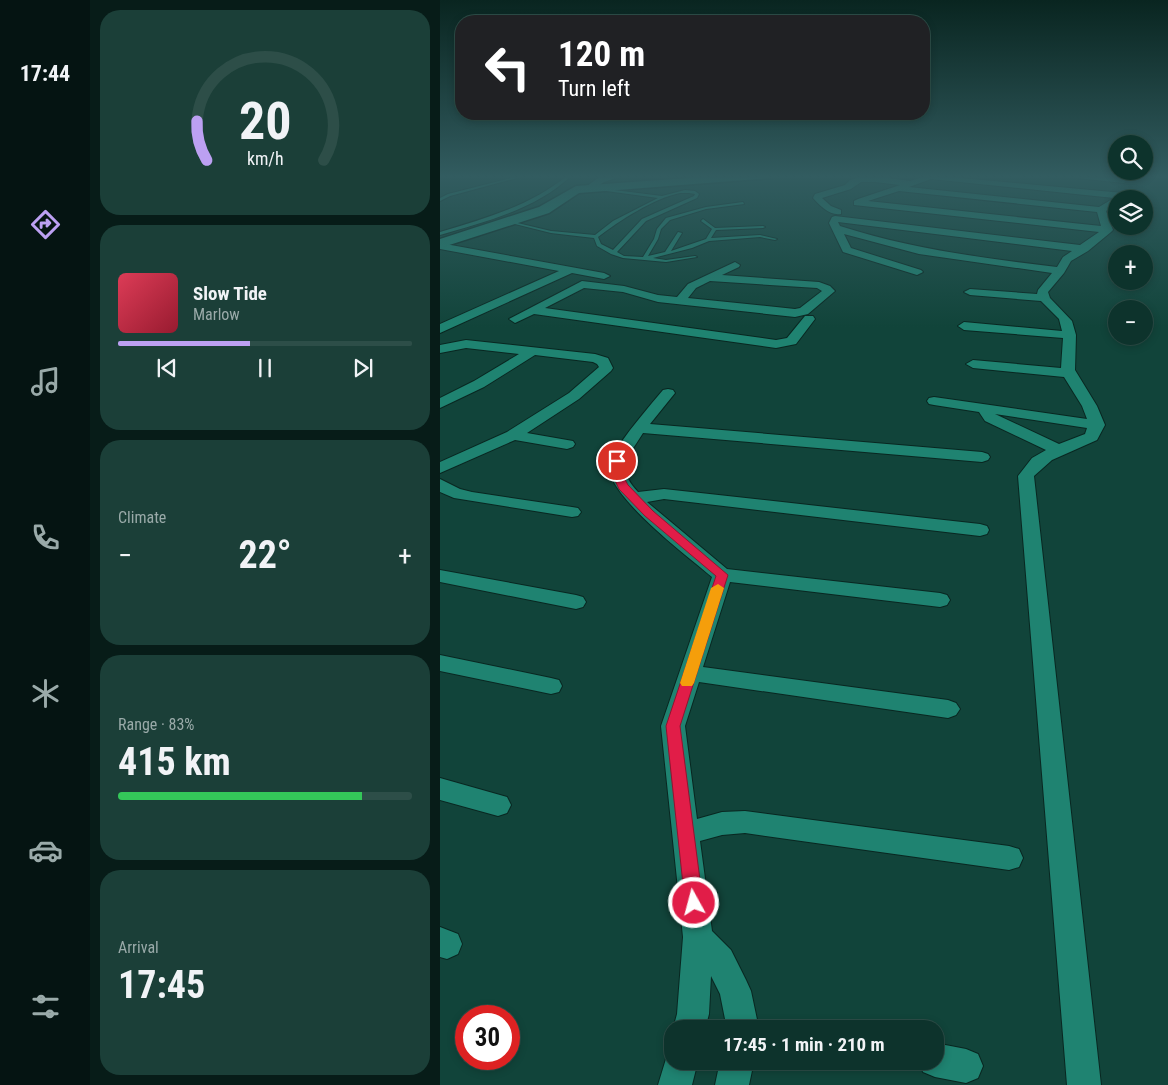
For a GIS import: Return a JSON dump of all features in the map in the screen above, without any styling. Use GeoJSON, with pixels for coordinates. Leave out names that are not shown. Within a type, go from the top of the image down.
{"type":"FeatureCollection","features":[{"type":"Feature","properties":{"kind":"street"},"geometry":{"type":"LineString","coordinates":[[440,245],[498,226]]}},
{"type":"Feature","properties":{"kind":"street"},"geometry":{"type":"LineString","coordinates":[[838,226],[847,250],[917,272]]}},
{"type":"Feature","properties":{"kind":"street"},"geometry":{"type":"LineString","coordinates":[[846,226],[869,239],[950,256],[1060,271]]}},
{"type":"Feature","properties":{"kind":"street"},"geometry":{"type":"LineString","coordinates":[[884,226],[1084,249]]}},
{"type":"Feature","properties":{"kind":"street"},"geometry":{"type":"LineString","coordinates":[[1068,226],[1108,230]]}},
{"type":"Feature","properties":{"kind":"street"},"geometry":{"type":"LineString","coordinates":[[1106,226],[1108,230]]}},
{"type":"Feature","properties":{"kind":"street"},"geometry":{"type":"LineString","coordinates":[[1091,432],[1082,392],[1069,373],[1070,336],[1067,322],[1044,298],[1042,292],[1060,271],[1067,259],[1084,249],[1108,230]]}},
{"type":"Feature","properties":{"kind":"street"},"geometry":{"type":"LineString","coordinates":[[869,239],[856,244],[877,260]]}},
{"type":"Feature","properties":{"kind":"street"},"geometry":{"type":"LineString","coordinates":[[440,245],[573,270],[595,280],[658,298],[808,314]]}},
{"type":"Feature","properties":{"kind":"street"},"geometry":{"type":"LineString","coordinates":[[680,300],[692,286],[735,265]]}},
{"type":"Feature","properties":{"kind":"street"},"geometry":{"type":"LineString","coordinates":[[573,270],[582,284]]}},
{"type":"Feature","properties":{"kind":"street"},"geometry":{"type":"LineString","coordinates":[[440,329],[573,270]]}},
{"type":"Feature","properties":{"kind":"street"},"geometry":{"type":"LineString","coordinates":[[532,310],[776,344],[791,342],[808,314],[829,291],[819,285],[709,278]]}},
{"type":"Feature","properties":{"kind":"street"},"geometry":{"type":"LineString","coordinates":[[515,319],[582,284],[595,280],[644,284]]}},
{"type":"Feature","properties":{"kind":"street"},"geometry":{"type":"LineString","coordinates":[[970,292],[1044,298]]}},
{"type":"Feature","properties":{"kind":"street"},"geometry":{"type":"LineString","coordinates":[[964,326],[1070,336]]}},
{"type":"Feature","properties":{"kind":"street"},"geometry":{"type":"LineString","coordinates":[[440,349],[466,344],[595,358],[603,361],[606,368],[574,396],[513,435],[440,468]]}},
{"type":"Feature","properties":{"kind":"street"},"geometry":{"type":"LineString","coordinates":[[440,404],[480,384],[531,352]]}},
{"type":"Feature","properties":{"kind":"street"},"geometry":{"type":"LineString","coordinates":[[972,364],[1069,373]]}},
{"type":"Feature","properties":{"kind":"street"},"geometry":{"type":"LineString","coordinates":[[668,393],[638,428],[617,461],[617,474],[623,486],[649,514],[722,575],[940,600]]}},
{"type":"Feature","properties":{"kind":"street"},"geometry":{"type":"LineString","coordinates":[[934,401],[981,408],[1091,432]]}},
{"type":"Feature","properties":{"kind":"street"},"geometry":{"type":"LineString","coordinates":[[981,408],[990,418],[1060,450]]}},
{"type":"Feature","properties":{"kind":"street"},"geometry":{"type":"LineString","coordinates":[[638,428],[982,457]]}},
{"type":"Feature","properties":{"kind":"street"},"geometry":{"type":"LineString","coordinates":[[1084,1085],[1026,476],[1030,467],[1038,460],[1091,432]]}},
{"type":"Feature","properties":{"kind":"street"},"geometry":{"type":"LineString","coordinates":[[513,435],[567,444]]}},
{"type":"Feature","properties":{"kind":"street"},"geometry":{"type":"LineString","coordinates":[[440,484],[454,493],[472,497],[572,512]]}},
{"type":"Feature","properties":{"kind":"street"},"geometry":{"type":"LineString","coordinates":[[635,498],[664,494],[980,530]]}},
{"type":"Feature","properties":{"kind":"street"},"geometry":{"type":"LineString","coordinates":[[691,1020],[698,937],[673,726],[722,575]]}},
{"type":"Feature","properties":{"kind":"street"},"geometry":{"type":"LineString","coordinates":[[440,576],[576,602]]}},
{"type":"Feature","properties":{"kind":"street"},"geometry":{"type":"LineString","coordinates":[[440,663],[551,686]]}},
{"type":"Feature","properties":{"kind":"street"},"geometry":{"type":"LineString","coordinates":[[690,673],[948,709]]}},
{"type":"Feature","properties":{"kind":"street"},"geometry":{"type":"LineString","coordinates":[[440,789],[498,805]]}},
{"type":"Feature","properties":{"kind":"street"},"geometry":{"type":"LineString","coordinates":[[686,835],[712,825],[745,822],[1009,858]]}},
{"type":"Feature","properties":{"kind":"street"},"geometry":{"type":"LineString","coordinates":[[698,937],[720,961],[735,991],[744,1020]]}},
{"type":"Feature","properties":{"kind":"street"},"geometry":{"type":"LineString","coordinates":[[675,1085],[679,1070]]}},
{"type":"Feature","properties":{"kind":"street"},"geometry":{"type":"LineString","coordinates":[[732,1085],[735,1070]]}},
{"type":"Feature","properties":{"kind":"lane"},"geometry":{"type":"LineString","coordinates":[[440,234],[464,226]]}},
{"type":"Feature","properties":{"kind":"lane"},"geometry":{"type":"LineString","coordinates":[[524,226],[551,232],[596,237],[610,226]]}},
{"type":"Feature","properties":{"kind":"lane"},"geometry":{"type":"LineString","coordinates":[[613,253],[639,226]]}},
{"type":"Feature","properties":{"kind":"lane"},"geometry":{"type":"LineString","coordinates":[[644,259],[656,240],[662,226]]}},
{"type":"Feature","properties":{"kind":"lane"},"geometry":{"type":"LineString","coordinates":[[710,226],[714,229],[763,227]]}},
{"type":"Feature","properties":{"kind":"lane"},"geometry":{"type":"LineString","coordinates":[[708,240],[714,229]]}},
{"type":"Feature","properties":{"kind":"lane"},"geometry":{"type":"LineString","coordinates":[[666,254],[680,233]]}},
{"type":"Feature","properties":{"kind":"lane"},"geometry":{"type":"LineString","coordinates":[[644,259],[708,240],[760,236],[775,240]]}},
{"type":"Feature","properties":{"kind":"lane"},"geometry":{"type":"LineString","coordinates":[[596,237],[599,246],[613,253],[666,261],[695,257]]}},
{"type":"Feature","properties":{"kind":"slow traffic"},"geometry":{"type":"LineString","coordinates":[[687,683],[718,588]]}},
{"type":"Feature","properties":{"kind":"route"},"geometry":{"type":"LineString","coordinates":[[617,461],[617,474],[623,486],[649,514],[722,575],[673,726],[694,903]]}}]}
